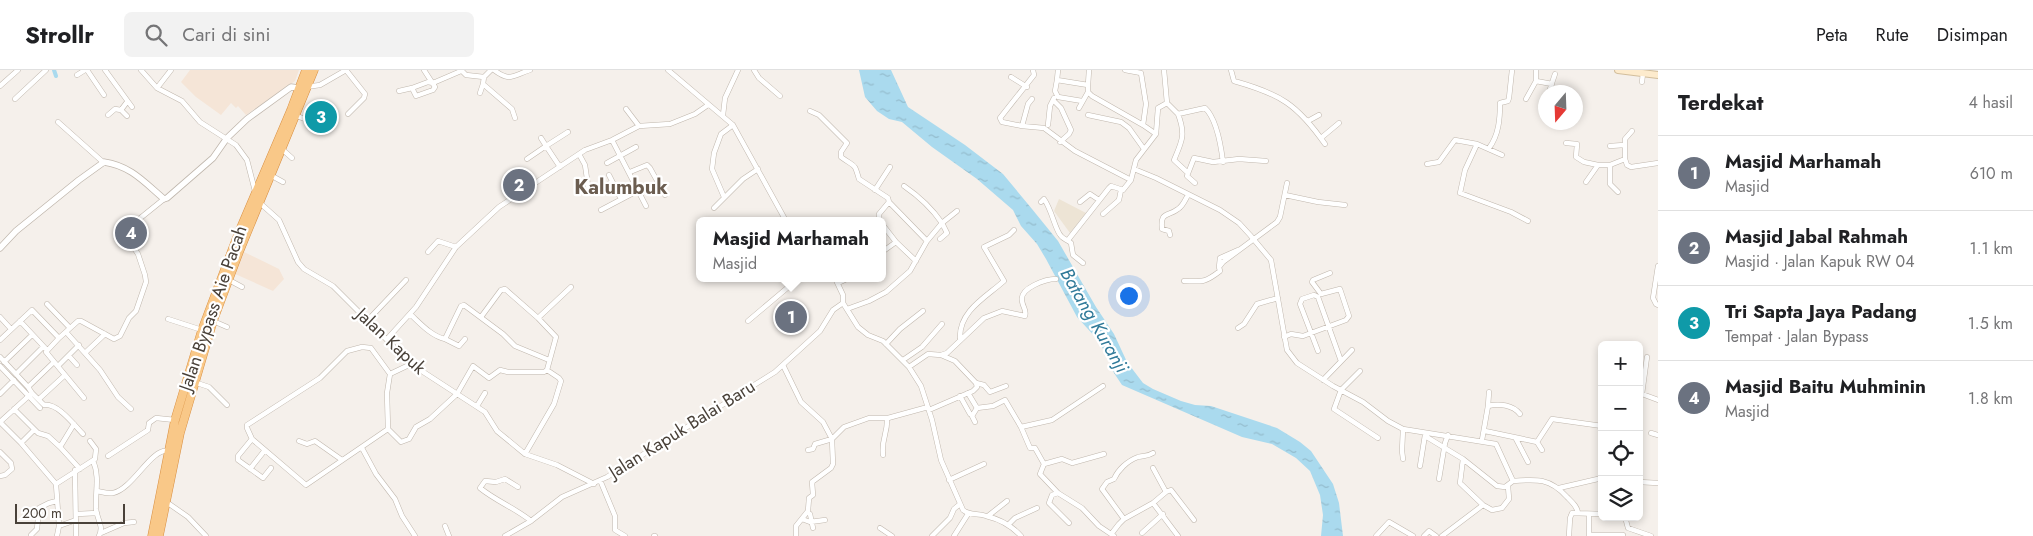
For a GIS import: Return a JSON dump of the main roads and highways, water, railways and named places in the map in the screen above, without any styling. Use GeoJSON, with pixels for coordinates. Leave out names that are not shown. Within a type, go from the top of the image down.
{"type":"FeatureCollection","features":[{"type":"Feature","properties":{"kind":"highway"},"geometry":{"type":"LineString","coordinates":[[159,536],[180,420],[213,321],[297,116],[306,70]]}},
{"type":"Feature","properties":{"kind":"highway"},"geometry":{"type":"LineString","coordinates":[[303,88],[314,70]]}},
{"type":"Feature","properties":{"kind":"highway","name":"Jalan Bypass Aie Pacah"},"geometry":{"type":"LineString","coordinates":[[152,536],[168,451],[180,420],[202,330],[255,196],[303,88]]}},
{"type":"Feature","properties":{"kind":"main road"},"geometry":{"type":"LineString","coordinates":[[1618,70],[1658,74]]}},
{"type":"Feature","properties":{"kind":"water","name":"Batang Kuranji"},"geometry":{"type":"Polygon","coordinates":[[[859,70],[891,70],[908,107],[965,145],[1003,174],[1058,241],[1114,334],[1127,362],[1143,383],[1181,401],[1195,405],[1211,406],[1277,428],[1311,451],[1333,484],[1339,503],[1343,536],[1321,536],[1323,515],[1320,495],[1310,471],[1296,458],[1272,444],[1242,437],[1122,385],[1097,339],[1077,317],[1046,259],[1037,244],[1021,226],[1013,210],[977,179],[932,147],[902,122],[889,119],[877,111],[865,97],[859,70]]]}},
{"type":"Feature","properties":{"kind":"waterway"},"geometry":{"type":"LineString","coordinates":[[54,70],[56,76]]}},
{"type":"Feature","properties":{"kind":"place","name":"Tri Sapta Jaya Padang"},"geometry":{"type":"Point","coordinates":[321,117]}},
{"type":"Feature","properties":{"kind":"place","name":"Masjid Jabal Rahmah"},"geometry":{"type":"Point","coordinates":[519,185]}},
{"type":"Feature","properties":{"kind":"place","name":"Masjid Baitu Muhminin"},"geometry":{"type":"Point","coordinates":[131,233]}},
{"type":"Feature","properties":{"kind":"place","name":"Masjid Marhamah"},"geometry":{"type":"Point","coordinates":[791,317]}},
{"type":"Feature","properties":{"kind":"district","name":"Kalumbuk"},"geometry":{"type":"Point","coordinates":[621,187]}}]}
